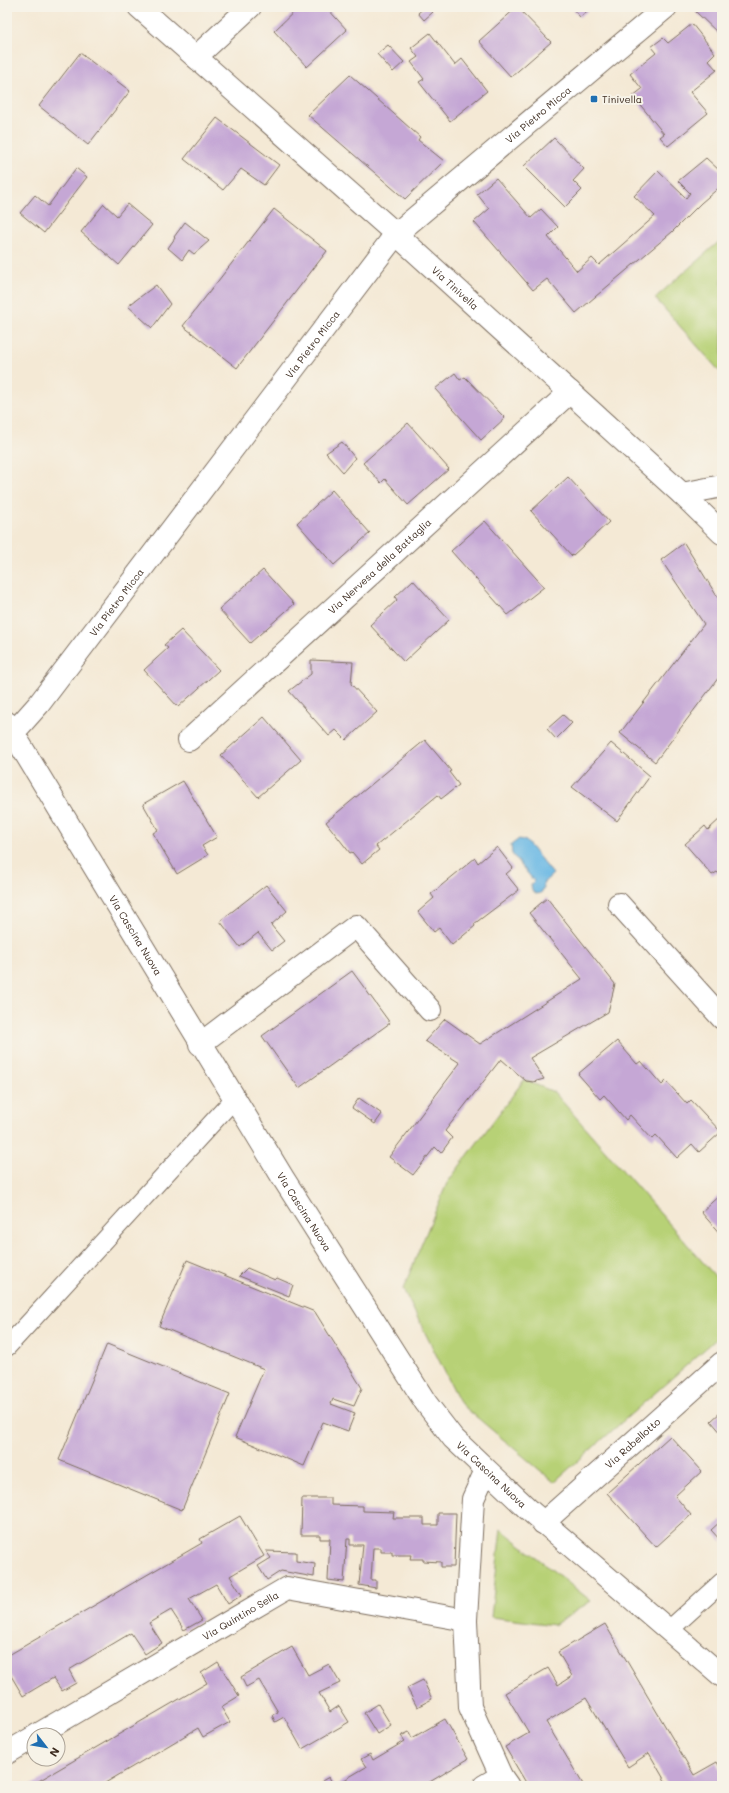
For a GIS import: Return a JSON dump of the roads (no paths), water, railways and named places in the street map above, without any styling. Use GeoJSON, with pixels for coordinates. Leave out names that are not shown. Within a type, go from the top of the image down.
{"type":"FeatureCollection","features":[{"type":"Feature","properties":{"kind":"street","name":"Via Tinivella"},"geometry":{"type":"LineString","coordinates":[[139,7],[396,234],[682,494],[722,533]]}},
{"type":"Feature","properties":{"kind":"street"},"geometry":{"type":"LineString","coordinates":[[196,57],[250,7]]}},
{"type":"Feature","properties":{"kind":"street","name":"Via Pietro Micca"},"geometry":{"type":"LineString","coordinates":[[9,733],[39,704],[396,234],[666,7]]}},
{"type":"Feature","properties":{"kind":"street","name":"Via Nervesa della Battaglia"},"geometry":{"type":"LineString","coordinates":[[189,740],[570,392]]}},
{"type":"Feature","properties":{"kind":"street"},"geometry":{"type":"LineString","coordinates":[[682,494],[722,486]]}},
{"type":"Feature","properties":{"kind":"street","name":"Via Cascina Nuova"},"geometry":{"type":"LineString","coordinates":[[9,733],[283,1178],[426,1403],[453,1438],[543,1523],[722,1676]]}},
{"type":"Feature","properties":{"kind":"street"},"geometry":{"type":"LineString","coordinates":[[618,904],[722,1018]]}},
{"type":"Feature","properties":{"kind":"street"},"geometry":{"type":"LineString","coordinates":[[200,1044],[356,926],[430,1010]]}},
{"type":"Feature","properties":{"kind":"street","name":"Via Rabellotto"},"geometry":{"type":"LineString","coordinates":[[543,1523],[722,1363]]}},
{"type":"Feature","properties":{"kind":"street"},"geometry":{"type":"LineString","coordinates":[[486,1470],[473,1499],[466,1620],[470,1707],[498,1783]]}},
{"type":"Feature","properties":{"kind":"street","name":"Via Quintino Sella"},"geometry":{"type":"LineString","coordinates":[[51,1727],[287,1588],[466,1620]]}},
{"type":"Feature","properties":{"kind":"street"},"geometry":{"type":"LineString","coordinates":[[7,1753],[26,1742]]}},
{"type":"Feature","properties":{"kind":"lane"},"geometry":{"type":"LineString","coordinates":[[7,1347],[234,1099]]}},
{"type":"Feature","properties":{"kind":"lane"},"geometry":{"type":"LineString","coordinates":[[668,1631],[722,1582]]}},
{"type":"Feature","properties":{"kind":"water"},"geometry":{"type":"Polygon","coordinates":[[[519,839],[526,841],[553,874],[543,883],[544,887],[541,893],[536,894],[532,891],[531,884],[534,881],[512,854],[511,845],[519,839]]]}},
{"type":"Feature","properties":{"kind":"place","name":"Tinivella"},"geometry":{"type":"Point","coordinates":[594,99]}}]}
